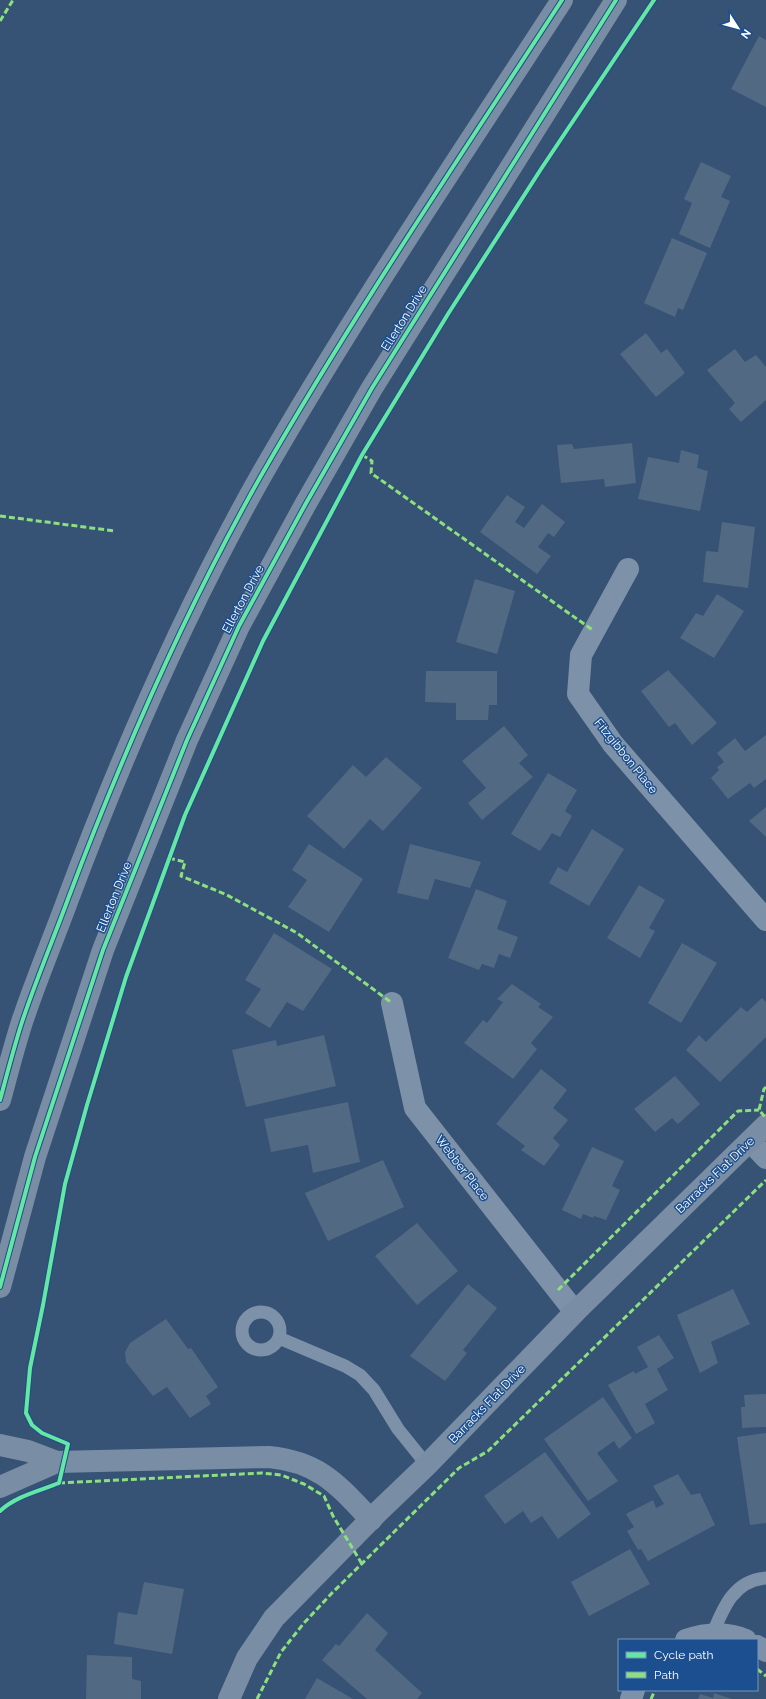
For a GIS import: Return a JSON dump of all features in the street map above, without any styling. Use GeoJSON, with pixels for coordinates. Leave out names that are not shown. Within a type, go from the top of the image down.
{"type":"FeatureCollection","features":[{"type":"Feature","properties":{"kind":"main road"},"geometry":{"type":"LineString","coordinates":[[0,1100],[22,1022],[89,842],[156,687],[207,579],[261,476],[324,369],[407,238],[562,0]]}},
{"type":"Feature","properties":{"kind":"main road","name":"Ellerton Drive"},"geometry":{"type":"LineString","coordinates":[[0,1287],[35,1157],[103,950],[187,740],[240,626],[305,505],[372,388],[616,0]]}},
{"type":"Feature","properties":{"kind":"main road","name":"Barracks Flat Drive"},"geometry":{"type":"LineString","coordinates":[[229,1699],[247,1658],[274,1618],[370,1520],[428,1465],[575,1312],[766,1125]]}},
{"type":"Feature","properties":{"kind":"main road"},"geometry":{"type":"LineString","coordinates":[[0,1445],[28,1451],[57,1462]]}},
{"type":"Feature","properties":{"kind":"main road"},"geometry":{"type":"LineString","coordinates":[[0,1487],[57,1462],[246,1456],[282,1458],[304,1464],[339,1486],[370,1520]]}},
{"type":"Feature","properties":{"kind":"street","name":"Fitzgibbon Place"},"geometry":{"type":"LineString","coordinates":[[628,569],[581,655],[578,694],[613,744],[766,920]]}},
{"type":"Feature","properties":{"kind":"street","name":"Webber Place"},"geometry":{"type":"LineString","coordinates":[[392,1003],[415,1108],[575,1312]]}},
{"type":"Feature","properties":{"kind":"street"},"geometry":{"type":"LineString","coordinates":[[750,1141],[766,1158]]}},
{"type":"Feature","properties":{"kind":"street"},"geometry":{"type":"LineString","coordinates":[[690,1639],[713,1633],[730,1635],[743,1639]]}},
{"type":"Feature","properties":{"kind":"lane"},"geometry":{"type":"LineString","coordinates":[[279,1338],[345,1366],[360,1375],[374,1390],[398,1429],[428,1465]]}},
{"type":"Feature","properties":{"kind":"lane"},"geometry":{"type":"LineString","coordinates":[[713,1633],[721,1612],[737,1590],[749,1582],[766,1578]]}},
{"type":"Feature","properties":{"kind":"building"},"geometry":{"type":"Polygon","coordinates":[[[759,36],[766,40],[766,107],[731,89],[759,36]]]}},
{"type":"Feature","properties":{"kind":"building"},"geometry":{"type":"Polygon","coordinates":[[[701,162],[731,176],[721,197],[730,201],[710,248],[679,234],[692,203],[684,199],[701,162]]]}},
{"type":"Feature","properties":{"kind":"building"},"geometry":{"type":"Polygon","coordinates":[[[672,238],[707,253],[683,310],[678,308],[675,317],[644,303],[672,238]]]}},
{"type":"Feature","properties":{"kind":"building"},"geometry":{"type":"Polygon","coordinates":[[[646,333],[661,353],[667,349],[685,373],[656,397],[620,354],[646,333]]]}},
{"type":"Feature","properties":{"kind":"building"},"geometry":{"type":"Polygon","coordinates":[[[735,349],[745,362],[756,355],[766,367],[766,400],[741,422],[729,409],[735,403],[707,370],[735,349]]]}},
{"type":"Feature","properties":{"kind":"building"},"geometry":{"type":"Polygon","coordinates":[[[632,443],[636,483],[605,487],[604,479],[561,483],[557,445],[572,444],[574,449],[632,443]]]}},
{"type":"Feature","properties":{"kind":"building"},"geometry":{"type":"Polygon","coordinates":[[[681,450],[699,455],[697,468],[708,471],[700,511],[638,499],[648,457],[679,463],[681,450]]]}},
{"type":"Feature","properties":{"kind":"building"},"geometry":{"type":"Polygon","coordinates":[[[507,495],[525,507],[515,522],[524,528],[542,504],[565,522],[554,537],[548,533],[538,547],[551,556],[537,574],[480,532],[507,495]]]}},
{"type":"Feature","properties":{"kind":"building"},"geometry":{"type":"Polygon","coordinates":[[[722,522],[755,527],[748,588],[703,582],[706,551],[718,552],[722,522]]]}},
{"type":"Feature","properties":{"kind":"building"},"geometry":{"type":"Polygon","coordinates":[[[475,579],[515,591],[497,654],[456,642],[475,579]]]}},
{"type":"Feature","properties":{"kind":"building"},"geometry":{"type":"Polygon","coordinates":[[[717,594],[744,611],[714,658],[680,638],[696,613],[703,616],[717,594]]]}},
{"type":"Feature","properties":{"kind":"building"},"geometry":{"type":"Polygon","coordinates":[[[668,670],[717,723],[692,745],[675,723],[669,727],[641,691],[668,670]]]}},
{"type":"Feature","properties":{"kind":"building"},"geometry":{"type":"Polygon","coordinates":[[[426,671],[497,671],[497,705],[489,705],[488,720],[456,720],[456,703],[425,702],[426,671]]]}},
{"type":"Feature","properties":{"kind":"building"},"geometry":{"type":"Polygon","coordinates":[[[504,726],[528,755],[519,763],[533,777],[482,820],[468,803],[486,788],[462,761],[504,726]]]}},
{"type":"Feature","properties":{"kind":"building"},"geometry":{"type":"Polygon","coordinates":[[[766,735],[766,779],[754,788],[750,783],[728,799],[711,778],[719,770],[717,767],[724,762],[717,753],[735,738],[745,751],[766,735]]]}},
{"type":"Feature","properties":{"kind":"building"},"geometry":{"type":"Polygon","coordinates":[[[386,757],[422,788],[383,831],[370,819],[344,849],[307,816],[353,765],[366,777],[386,757]]]}},
{"type":"Feature","properties":{"kind":"building"},"geometry":{"type":"Polygon","coordinates":[[[548,773],[577,790],[565,811],[572,816],[560,837],[552,833],[540,851],[511,834],[548,773]]]}},
{"type":"Feature","properties":{"kind":"building"},"geometry":{"type":"Polygon","coordinates":[[[766,807],[766,837],[749,821],[766,807]]]}},
{"type":"Feature","properties":{"kind":"building"},"geometry":{"type":"Polygon","coordinates":[[[592,829],[624,849],[589,906],[549,883],[558,867],[567,872],[592,829]]]}},
{"type":"Feature","properties":{"kind":"building"},"geometry":{"type":"Polygon","coordinates":[[[309,844],[363,879],[329,932],[288,907],[307,880],[292,870],[309,844]]]}},
{"type":"Feature","properties":{"kind":"building"},"geometry":{"type":"Polygon","coordinates":[[[410,844],[481,862],[470,888],[435,879],[428,900],[397,893],[410,844]]]}},
{"type":"Feature","properties":{"kind":"building"},"geometry":{"type":"Polygon","coordinates":[[[639,885],[665,900],[649,928],[655,931],[640,958],[607,938],[639,885]]]}},
{"type":"Feature","properties":{"kind":"building"},"geometry":{"type":"Polygon","coordinates":[[[476,889],[507,901],[497,929],[518,937],[510,958],[499,954],[494,968],[482,964],[479,970],[448,958],[476,889]]]}},
{"type":"Feature","properties":{"kind":"building"},"geometry":{"type":"Polygon","coordinates":[[[274,933],[332,969],[303,1011],[287,1002],[270,1028],[245,1013],[261,989],[245,980],[274,933]]]}},
{"type":"Feature","properties":{"kind":"building"},"geometry":{"type":"Polygon","coordinates":[[[682,943],[717,963],[681,1023],[648,1003],[682,943]]]}},
{"type":"Feature","properties":{"kind":"building"},"geometry":{"type":"Polygon","coordinates":[[[512,984],[541,1004],[538,1007],[553,1017],[531,1043],[537,1049],[513,1079],[464,1043],[483,1020],[487,1023],[503,1002],[497,999],[512,984]]]}},
{"type":"Feature","properties":{"kind":"building"},"geometry":{"type":"Polygon","coordinates":[[[762,998],[766,1002],[766,1037],[720,1082],[686,1050],[699,1035],[706,1042],[741,1007],[747,1012],[762,998]]]}},
{"type":"Feature","properties":{"kind":"building"},"geometry":{"type":"Polygon","coordinates":[[[324,1035],[336,1086],[246,1107],[232,1050],[276,1040],[277,1046],[324,1035]]]}},
{"type":"Feature","properties":{"kind":"building"},"geometry":{"type":"Polygon","coordinates":[[[541,1069],[567,1090],[553,1108],[568,1120],[553,1138],[560,1145],[544,1166],[521,1150],[525,1146],[496,1124],[541,1069]]]}},
{"type":"Feature","properties":{"kind":"building"},"geometry":{"type":"Polygon","coordinates":[[[675,1076],[700,1104],[678,1124],[672,1118],[655,1132],[634,1109],[675,1076]]]}},
{"type":"Feature","properties":{"kind":"building"},"geometry":{"type":"Polygon","coordinates":[[[348,1102],[360,1162],[313,1173],[308,1145],[271,1152],[264,1119],[348,1102]]]}},
{"type":"Feature","properties":{"kind":"building"},"geometry":{"type":"Polygon","coordinates":[[[592,1147],[624,1161],[612,1186],[620,1190],[606,1220],[594,1216],[593,1218],[583,1214],[581,1219],[562,1210],[592,1147]]]}},
{"type":"Feature","properties":{"kind":"building"},"geometry":{"type":"Polygon","coordinates":[[[383,1160],[404,1207],[328,1241],[305,1193],[383,1160]]]}},
{"type":"Feature","properties":{"kind":"building"},"geometry":{"type":"Polygon","coordinates":[[[417,1223],[458,1271],[417,1305],[375,1256],[417,1223]]]}},
{"type":"Feature","properties":{"kind":"building"},"geometry":{"type":"Polygon","coordinates":[[[468,1284],[497,1308],[463,1350],[467,1353],[445,1381],[410,1356],[468,1284]]]}},
{"type":"Feature","properties":{"kind":"building"},"geometry":{"type":"Polygon","coordinates":[[[733,1289],[750,1324],[711,1342],[718,1363],[700,1373],[677,1315],[733,1289]]]}},
{"type":"Feature","properties":{"kind":"building"},"geometry":{"type":"Polygon","coordinates":[[[166,1319],[188,1349],[191,1348],[218,1387],[206,1396],[211,1404],[190,1418],[167,1387],[153,1396],[126,1362],[125,1352],[130,1343],[166,1319]]]}},
{"type":"Feature","properties":{"kind":"building"},"geometry":{"type":"Polygon","coordinates":[[[659,1335],[674,1358],[657,1369],[668,1390],[645,1404],[655,1423],[636,1434],[608,1385],[634,1371],[635,1374],[648,1367],[637,1347],[659,1335]]]}},
{"type":"Feature","properties":{"kind":"building"},"geometry":{"type":"Polygon","coordinates":[[[766,1394],[766,1427],[742,1428],[741,1407],[745,1407],[744,1395],[766,1394]]]}},
{"type":"Feature","properties":{"kind":"building"},"geometry":{"type":"Polygon","coordinates":[[[603,1397],[632,1438],[619,1449],[614,1441],[597,1453],[618,1481],[588,1501],[544,1439],[603,1397]]]}},
{"type":"Feature","properties":{"kind":"building"},"geometry":{"type":"Polygon","coordinates":[[[766,1433],[766,1523],[750,1525],[737,1437],[766,1433]]]}},
{"type":"Feature","properties":{"kind":"building"},"geometry":{"type":"Polygon","coordinates":[[[545,1452],[591,1514],[558,1539],[542,1516],[531,1523],[523,1511],[505,1524],[484,1496],[545,1452]]]}},
{"type":"Feature","properties":{"kind":"building"},"geometry":{"type":"Polygon","coordinates":[[[678,1474],[691,1495],[700,1493],[715,1525],[648,1561],[641,1549],[638,1550],[627,1531],[634,1527],[626,1514],[653,1500],[656,1508],[664,1504],[653,1486],[678,1474]]]}},
{"type":"Feature","properties":{"kind":"building"},"geometry":{"type":"Polygon","coordinates":[[[630,1549],[650,1584],[589,1616],[571,1582],[630,1549]]]}},
{"type":"Feature","properties":{"kind":"building"},"geometry":{"type":"Polygon","coordinates":[[[144,1582],[184,1589],[172,1654],[114,1644],[118,1612],[137,1615],[144,1582]]]}},
{"type":"Feature","properties":{"kind":"building"},"geometry":{"type":"Polygon","coordinates":[[[367,1613],[388,1633],[375,1650],[422,1693],[417,1699],[367,1699],[322,1660],[336,1644],[339,1646],[367,1613]]]}},
{"type":"Feature","properties":{"kind":"building"},"geometry":{"type":"Polygon","coordinates":[[[87,1655],[132,1657],[132,1679],[141,1681],[141,1699],[86,1699],[87,1655]]]}},
{"type":"Feature","properties":{"kind":"building"},"geometry":{"type":"Polygon","coordinates":[[[317,1678],[353,1699],[305,1699],[317,1678]]]}},
{"type":"Feature","properties":{"kind":"building"},"geometry":{"type":"Polygon","coordinates":[[[714,1693],[732,1699],[698,1699],[700,1694],[713,1698],[714,1693]]]}},
{"type":"Feature","properties":{"kind":"marked path"},"geometry":{"type":"LineString","coordinates":[[0,21],[13,0]]}},
{"type":"Feature","properties":{"kind":"marked path"},"geometry":{"type":"LineString","coordinates":[[362,455],[372,461],[371,473],[594,631]]}},
{"type":"Feature","properties":{"kind":"marked path"},"geometry":{"type":"LineString","coordinates":[[0,516],[115,531]]}},
{"type":"Feature","properties":{"kind":"marked path"},"geometry":{"type":"LineString","coordinates":[[169,858],[185,862],[181,876],[227,895],[297,933],[392,1003]]}},
{"type":"Feature","properties":{"kind":"marked path"},"geometry":{"type":"LineString","coordinates":[[766,1087],[764,1089],[759,1110],[766,1118]]}},
{"type":"Feature","properties":{"kind":"marked path"},"geometry":{"type":"LineString","coordinates":[[558,1290],[738,1111],[759,1110]]}},
{"type":"Feature","properties":{"kind":"marked path"},"geometry":{"type":"LineString","coordinates":[[257,1699],[281,1652],[304,1623],[332,1593],[459,1468],[488,1451],[766,1180]]}},
{"type":"Feature","properties":{"kind":"marked path"},"geometry":{"type":"LineString","coordinates":[[59,1483],[262,1473],[281,1475],[304,1484],[324,1496],[333,1516],[362,1564]]}},
{"type":"Feature","properties":{"kind":"marked path"},"geometry":{"type":"LineString","coordinates":[[758,1670],[766,1676]]}},
{"type":"Feature","properties":{"kind":"marked path"},"geometry":{"type":"LineString","coordinates":[[651,1699],[655,1691]]}},
{"type":"Feature","properties":{"kind":"cycle path"},"geometry":{"type":"LineString","coordinates":[[0,1100],[27,1006],[110,791],[181,629],[207,577],[262,474],[297,414],[371,294],[562,0]]}},
{"type":"Feature","properties":{"kind":"cycle path"},"geometry":{"type":"LineString","coordinates":[[0,1287],[35,1157],[103,950],[187,740],[239,626],[305,505],[372,388],[616,0]]}},
{"type":"Feature","properties":{"kind":"cycle path"},"geometry":{"type":"LineString","coordinates":[[0,1511],[13,1501],[59,1483],[68,1444],[42,1433],[32,1425],[26,1413],[30,1368],[65,1184],[87,1105],[126,977],[185,815],[263,641],[362,455],[448,314],[541,169],[654,0]]}}]}
